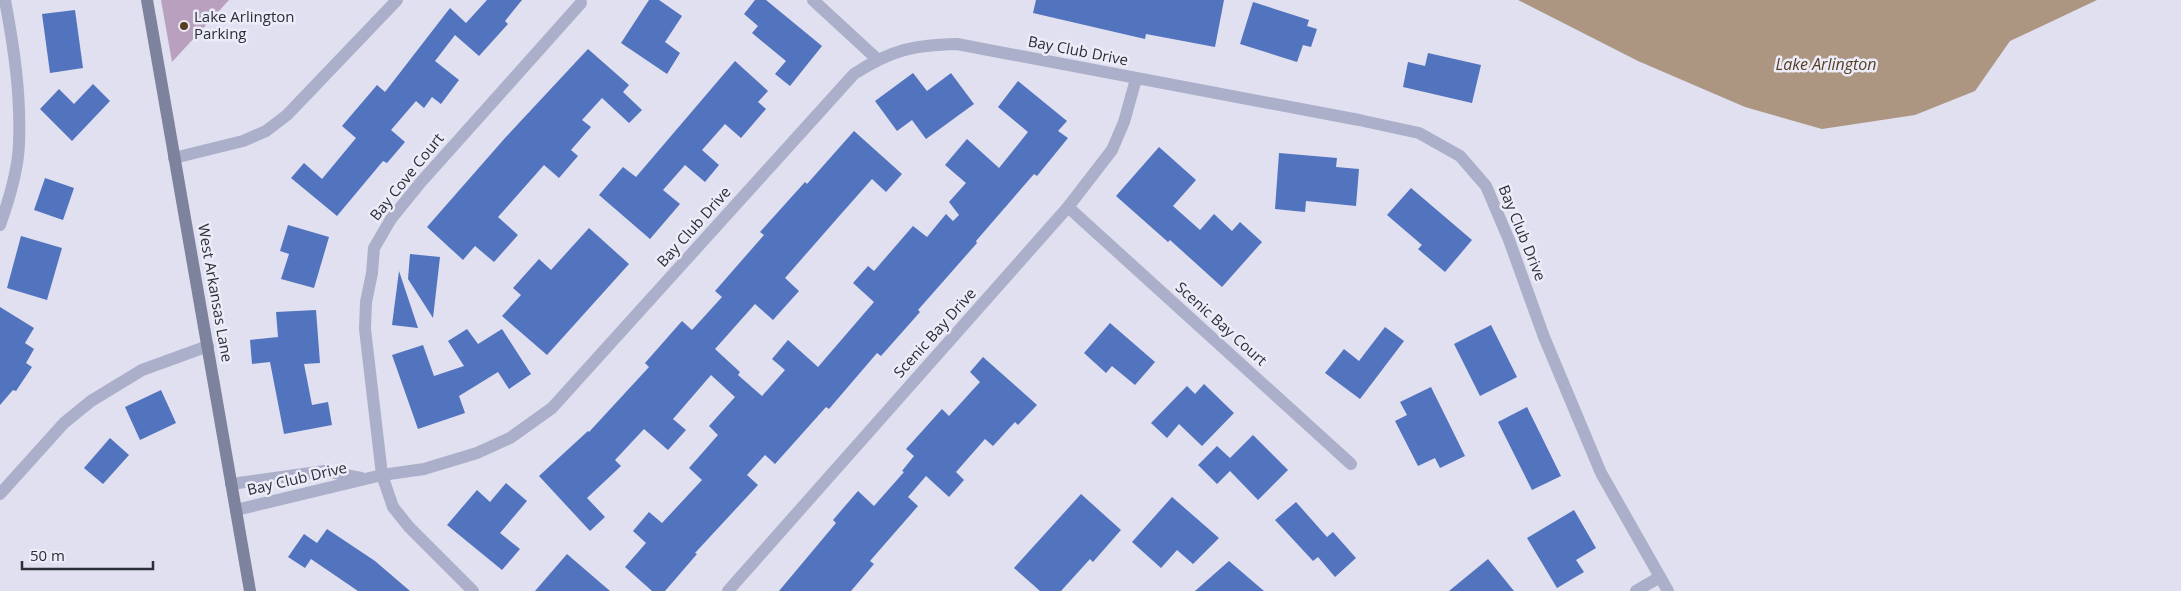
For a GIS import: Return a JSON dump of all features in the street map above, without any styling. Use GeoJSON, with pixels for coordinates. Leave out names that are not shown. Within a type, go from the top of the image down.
{"type":"FeatureCollection","features":[{"type":"Feature","properties":{"kind":"street"},"geometry":{"type":"LineString","coordinates":[[0,225],[10,197],[19,146],[18,79],[5,0]]}},
{"type":"Feature","properties":{"kind":"street","name":"West Arkansas Lane"},"geometry":{"type":"LineString","coordinates":[[147,0],[250,591]]}},
{"type":"Feature","properties":{"kind":"street"},"geometry":{"type":"LineString","coordinates":[[174,158],[243,141],[266,131],[288,115],[397,0]]}},
{"type":"Feature","properties":{"kind":"street"},"geometry":{"type":"LineString","coordinates":[[813,0],[877,59]]}},
{"type":"Feature","properties":{"kind":"street","name":"Bay Cove Court"},"geometry":{"type":"LineString","coordinates":[[473,591],[409,527],[394,507],[382,475],[365,329],[366,302],[372,273],[374,248],[391,219],[421,182],[581,3]]}},
{"type":"Feature","properties":{"kind":"street","name":"Bay Club Drive"},"geometry":{"type":"LineString","coordinates":[[236,510],[382,475],[424,468],[477,453],[510,438],[552,408],[854,74],[877,59],[924,45],[957,44],[1419,133],[1460,156],[1486,186],[1509,240],[1544,336],[1601,473],[1668,591]]}},
{"type":"Feature","properties":{"kind":"street","name":"Scenic Bay Drive"},"geometry":{"type":"LineString","coordinates":[[728,591],[1068,207],[1112,150],[1124,122],[1136,79]]}},
{"type":"Feature","properties":{"kind":"street","name":"Scenic Bay Court"},"geometry":{"type":"LineString","coordinates":[[1068,207],[1351,464]]}},
{"type":"Feature","properties":{"kind":"street"},"geometry":{"type":"LineString","coordinates":[[0,494],[64,423],[91,400],[142,370],[208,346]]}},
{"type":"Feature","properties":{"kind":"street","name":"Bay Club Drive"},"geometry":{"type":"LineString","coordinates":[[231,484],[325,471],[366,479]]}},
{"type":"Feature","properties":{"kind":"street"},"geometry":{"type":"LineString","coordinates":[[1636,591],[1660,577]]}},
{"type":"Feature","properties":{"kind":"shaded area","name":"Lake Arlington Parking"},"geometry":{"type":"Polygon","coordinates":[[[161,0],[229,0],[172,62],[161,0]]]}},
{"type":"Feature","properties":{"kind":"water","name":"Lake Arlington"},"geometry":{"type":"Polygon","coordinates":[[[1518,0],[2097,0],[2010,41],[1975,91],[1915,115],[1822,129],[1745,107],[1638,61],[1518,0]]]}},
{"type":"Feature","properties":{"kind":"building"},"geometry":{"type":"Polygon","coordinates":[[[487,0],[522,0],[505,21],[508,24],[479,56],[455,35],[435,61],[459,80],[441,104],[432,97],[424,108],[416,101],[391,130],[405,142],[387,163],[383,161],[337,216],[291,178],[304,163],[322,179],[356,138],[342,126],[377,85],[385,92],[450,8],[466,23],[487,0]]]}},
{"type":"Feature","properties":{"kind":"building"},"geometry":{"type":"Polygon","coordinates":[[[649,0],[659,0],[682,16],[665,42],[680,53],[667,74],[621,43],[649,0]]]}},
{"type":"Feature","properties":{"kind":"building"},"geometry":{"type":"Polygon","coordinates":[[[755,0],[766,0],[822,46],[790,86],[775,74],[786,61],[752,33],[758,26],[744,14],[755,0]]]}},
{"type":"Feature","properties":{"kind":"building"},"geometry":{"type":"Polygon","coordinates":[[[1036,0],[1224,0],[1215,47],[1146,34],[1145,39],[1033,13],[1036,0]]]}},
{"type":"Feature","properties":{"kind":"building"},"geometry":{"type":"Polygon","coordinates":[[[1253,2],[1309,20],[1307,26],[1317,29],[1311,47],[1303,45],[1297,62],[1240,44],[1253,2]]]}},
{"type":"Feature","properties":{"kind":"building"},"geometry":{"type":"Polygon","coordinates":[[[75,10],[83,68],[50,73],[42,14],[75,10]]]}},
{"type":"Feature","properties":{"kind":"building"},"geometry":{"type":"Polygon","coordinates":[[[588,49],[629,85],[623,92],[642,110],[629,123],[602,98],[582,120],[591,127],[571,150],[578,156],[559,178],[544,165],[498,217],[518,235],[494,262],[475,246],[463,260],[427,227],[505,138],[588,49]]]}},
{"type":"Feature","properties":{"kind":"building"},"geometry":{"type":"Polygon","coordinates":[[[1428,53],[1481,65],[1472,103],[1403,87],[1408,62],[1425,66],[1428,53]]]}},
{"type":"Feature","properties":{"kind":"building"},"geometry":{"type":"Polygon","coordinates":[[[735,61],[768,91],[758,102],[766,109],[741,138],[725,124],[702,150],[719,165],[705,182],[685,165],[663,190],[680,204],[650,239],[599,195],[623,167],[636,177],[735,61]]]}},
{"type":"Feature","properties":{"kind":"building"},"geometry":{"type":"Polygon","coordinates":[[[913,73],[927,91],[951,73],[974,104],[926,139],[912,120],[897,131],[875,101],[913,73]]]}},
{"type":"Feature","properties":{"kind":"building"},"geometry":{"type":"Polygon","coordinates":[[[1018,81],[1067,121],[1058,131],[1068,138],[1037,176],[1034,174],[976,241],[977,243],[918,310],[920,312],[881,356],[877,353],[829,409],[826,407],[775,464],[765,455],[747,475],[758,485],[695,553],[697,554],[665,591],[652,591],[625,567],[646,543],[633,531],[649,512],[662,523],[702,480],[689,468],[718,435],[709,426],[735,397],[711,375],[673,419],[686,430],[668,450],[644,429],[615,460],[621,466],[587,498],[605,517],[590,531],[539,476],[589,432],[649,367],[645,363],[682,321],[692,330],[722,297],[715,291],[764,235],[760,232],[805,182],[807,184],[854,131],[902,174],[886,192],[872,179],[841,214],[785,278],[799,291],[773,320],[755,304],[715,349],[740,372],[738,375],[762,396],[785,370],[772,359],[788,340],[818,367],[874,302],[853,283],[868,266],[874,271],[913,226],[927,237],[946,214],[953,221],[959,215],[949,202],[966,183],[945,165],[967,139],[999,168],[1028,132],[998,107],[1018,81]]]}},
{"type":"Feature","properties":{"kind":"building"},"geometry":{"type":"Polygon","coordinates":[[[93,84],[110,101],[72,141],[40,109],[59,89],[74,104],[93,84]]]}},
{"type":"Feature","properties":{"kind":"building"},"geometry":{"type":"Polygon","coordinates":[[[1159,147],[1196,180],[1173,206],[1200,230],[1214,214],[1232,231],[1240,222],[1262,242],[1222,287],[1170,240],[1168,242],[1116,196],[1159,147]]]}},
{"type":"Feature","properties":{"kind":"building"},"geometry":{"type":"Polygon","coordinates":[[[1279,153],[1337,158],[1336,167],[1359,169],[1356,206],[1306,201],[1305,212],[1275,209],[1279,153]]]}},
{"type":"Feature","properties":{"kind":"building"},"geometry":{"type":"Polygon","coordinates":[[[45,178],[74,188],[63,220],[34,210],[45,178]]]}},
{"type":"Feature","properties":{"kind":"building"},"geometry":{"type":"Polygon","coordinates":[[[1411,188],[1472,240],[1445,272],[1418,249],[1422,245],[1387,215],[1411,188]]]}},
{"type":"Feature","properties":{"kind":"building"},"geometry":{"type":"Polygon","coordinates":[[[288,225],[329,237],[314,288],[281,279],[289,254],[280,251],[288,225]]]}},
{"type":"Feature","properties":{"kind":"building"},"geometry":{"type":"Polygon","coordinates":[[[589,228],[629,264],[547,355],[502,316],[521,295],[513,288],[539,259],[551,270],[589,228]]]}},
{"type":"Feature","properties":{"kind":"building"},"geometry":{"type":"Polygon","coordinates":[[[21,236],[62,248],[47,300],[7,288],[21,236]]]}},
{"type":"Feature","properties":{"kind":"building"},"geometry":{"type":"Polygon","coordinates":[[[410,254],[440,257],[433,318],[408,279],[410,254]]]}},
{"type":"Feature","properties":{"kind":"building"},"geometry":{"type":"Polygon","coordinates":[[[399,271],[418,328],[392,325],[399,271]]]}},
{"type":"Feature","properties":{"kind":"building"},"geometry":{"type":"Polygon","coordinates":[[[0,307],[34,328],[25,343],[34,349],[26,363],[32,367],[16,391],[13,390],[0,405],[0,307]]]}},
{"type":"Feature","properties":{"kind":"building"},"geometry":{"type":"Polygon","coordinates":[[[316,310],[320,363],[304,364],[312,405],[328,402],[332,425],[284,434],[270,362],[252,364],[250,340],[278,337],[276,312],[316,310]]]}},
{"type":"Feature","properties":{"kind":"building"},"geometry":{"type":"Polygon","coordinates":[[[1110,323],[1155,362],[1135,385],[1112,366],[1106,373],[1084,353],[1110,323]]]}},
{"type":"Feature","properties":{"kind":"building"},"geometry":{"type":"Polygon","coordinates":[[[1491,325],[1517,377],[1480,396],[1454,344],[1491,325]]]}},
{"type":"Feature","properties":{"kind":"building"},"geometry":{"type":"Polygon","coordinates":[[[1385,327],[1404,341],[1360,399],[1325,373],[1344,349],[1359,361],[1385,327]]]}},
{"type":"Feature","properties":{"kind":"building"},"geometry":{"type":"Polygon","coordinates":[[[467,329],[478,344],[502,329],[531,374],[509,389],[498,372],[459,396],[465,413],[418,429],[392,355],[423,345],[434,376],[464,366],[448,341],[467,329]]]}},
{"type":"Feature","properties":{"kind":"building"},"geometry":{"type":"Polygon","coordinates":[[[983,357],[1037,405],[1018,425],[1015,422],[993,446],[985,439],[956,472],[964,480],[949,497],[926,476],[908,497],[918,506],[870,561],[874,564],[851,591],[779,591],[836,523],[833,520],[858,491],[874,506],[904,472],[902,471],[914,456],[906,449],[942,409],[949,416],[980,382],[970,372],[983,357]]]}},
{"type":"Feature","properties":{"kind":"building"},"geometry":{"type":"Polygon","coordinates":[[[1204,384],[1234,413],[1202,446],[1179,424],[1167,438],[1151,423],[1187,386],[1195,394],[1204,384]]]}},
{"type":"Feature","properties":{"kind":"building"},"geometry":{"type":"Polygon","coordinates":[[[1431,387],[1465,456],[1440,468],[1435,458],[1418,466],[1395,421],[1407,415],[1400,402],[1431,387]]]}},
{"type":"Feature","properties":{"kind":"building"},"geometry":{"type":"Polygon","coordinates":[[[161,390],[176,423],[140,440],[125,407],[161,390]]]}},
{"type":"Feature","properties":{"kind":"building"},"geometry":{"type":"Polygon","coordinates":[[[1527,407],[1561,476],[1532,490],[1498,422],[1527,407]]]}},
{"type":"Feature","properties":{"kind":"building"},"geometry":{"type":"Polygon","coordinates":[[[1253,435],[1288,470],[1258,500],[1230,471],[1217,484],[1198,465],[1217,446],[1230,458],[1253,435]]]}},
{"type":"Feature","properties":{"kind":"building"},"geometry":{"type":"Polygon","coordinates":[[[110,438],[129,455],[103,484],[84,468],[110,438]]]}},
{"type":"Feature","properties":{"kind":"building"},"geometry":{"type":"Polygon","coordinates":[[[506,483],[527,501],[500,533],[520,549],[502,570],[447,525],[477,490],[490,502],[506,483]]]}},
{"type":"Feature","properties":{"kind":"building"},"geometry":{"type":"Polygon","coordinates":[[[1081,494],[1121,530],[1093,562],[1090,559],[1061,591],[1040,591],[1014,568],[1081,494]]]}},
{"type":"Feature","properties":{"kind":"building"},"geometry":{"type":"Polygon","coordinates":[[[1172,497],[1219,538],[1193,564],[1177,550],[1161,568],[1132,542],[1172,497]]]}},
{"type":"Feature","properties":{"kind":"building"},"geometry":{"type":"Polygon","coordinates":[[[1296,502],[1327,537],[1333,532],[1356,558],[1335,577],[1318,557],[1313,561],[1275,520],[1296,502]]]}},
{"type":"Feature","properties":{"kind":"building"},"geometry":{"type":"Polygon","coordinates":[[[1574,510],[1596,548],[1576,560],[1584,572],[1557,588],[1527,538],[1574,510]]]}},
{"type":"Feature","properties":{"kind":"building"},"geometry":{"type":"Polygon","coordinates":[[[327,529],[375,561],[410,591],[358,591],[311,559],[305,568],[288,557],[304,534],[317,543],[327,529]]]}},
{"type":"Feature","properties":{"kind":"building"},"geometry":{"type":"Polygon","coordinates":[[[567,554],[610,591],[535,591],[567,554]]]}},
{"type":"Feature","properties":{"kind":"building"},"geometry":{"type":"Polygon","coordinates":[[[1488,559],[1514,591],[1449,591],[1488,559]]]}},
{"type":"Feature","properties":{"kind":"building"},"geometry":{"type":"Polygon","coordinates":[[[1229,561],[1264,591],[1195,591],[1229,561]]]}},
{"type":"Feature","properties":{"kind":"place","name":"Lake Arlington Parking"},"geometry":{"type":"Point","coordinates":[184,26]}}]}
